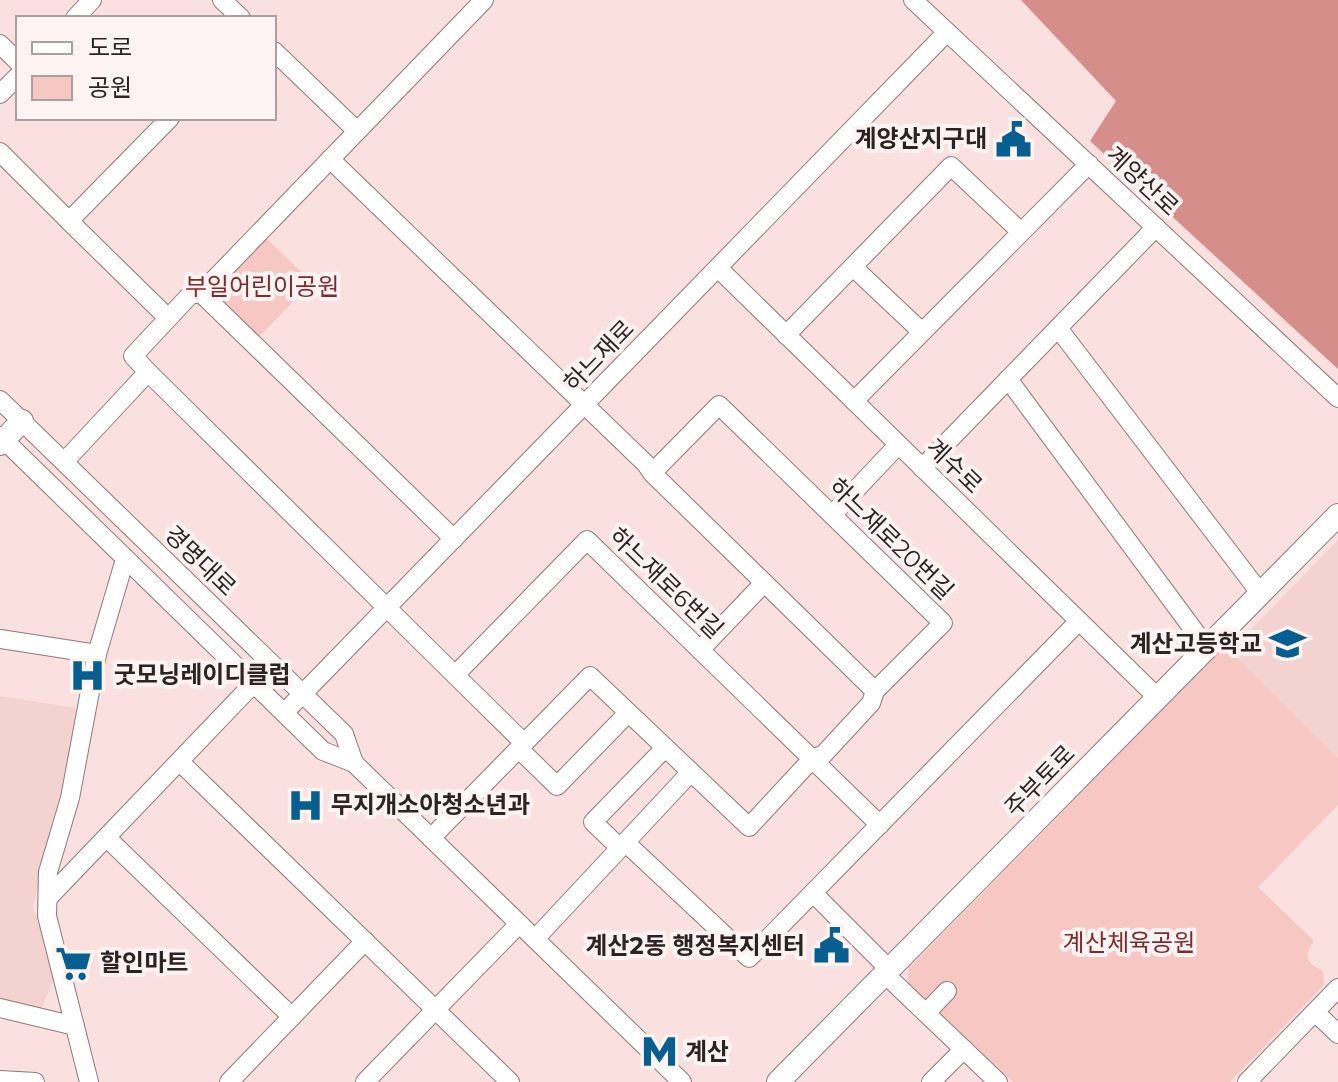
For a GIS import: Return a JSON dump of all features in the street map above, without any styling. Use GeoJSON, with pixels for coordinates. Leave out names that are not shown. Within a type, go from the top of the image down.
{"type":"FeatureCollection","features":[{"type":"Feature","properties":{"kind":"main road"},"geometry":{"type":"LineString","coordinates":[[1,440],[22,421]]}},
{"type":"Feature","properties":{"kind":"main road","name":"주부토로"},"geometry":{"type":"LineString","coordinates":[[778,1082],[1338,515]]}},
{"type":"Feature","properties":{"kind":"street"},"geometry":{"type":"LineString","coordinates":[[77,16],[92,0]]}},
{"type":"Feature","properties":{"kind":"street"},"geometry":{"type":"LineString","coordinates":[[222,0],[239,16]]}},
{"type":"Feature","properties":{"kind":"street"},"geometry":{"type":"LineString","coordinates":[[484,0],[201,293],[190,295],[133,356],[455,675],[557,786],[628,713]]}},
{"type":"Feature","properties":{"kind":"street","name":"계양산로"},"geometry":{"type":"LineString","coordinates":[[913,0],[1338,398]]}},
{"type":"Feature","properties":{"kind":"street","name":"하느재로"},"geometry":{"type":"LineString","coordinates":[[284,713],[947,32]]}},
{"type":"Feature","properties":{"kind":"street"},"geometry":{"type":"LineString","coordinates":[[0,44],[16,60]]}},
{"type":"Feature","properties":{"kind":"street"},"geometry":{"type":"LineString","coordinates":[[276,53],[357,131]]}},
{"type":"Feature","properties":{"kind":"street"},"geometry":{"type":"LineString","coordinates":[[0,94],[16,78]]}},
{"type":"Feature","properties":{"kind":"street"},"geometry":{"type":"LineString","coordinates":[[69,221],[168,120]]}},
{"type":"Feature","properties":{"kind":"street"},"geometry":{"type":"LineString","coordinates":[[0,152],[168,318]]}},
{"type":"Feature","properties":{"kind":"street"},"geometry":{"type":"LineString","coordinates":[[330,159],[646,464],[875,691],[871,703],[823,755],[813,758],[749,827],[590,676],[431,838]]}},
{"type":"Feature","properties":{"kind":"street"},"geometry":{"type":"LineString","coordinates":[[854,401],[1089,164]]}},
{"type":"Feature","properties":{"kind":"street"},"geometry":{"type":"LineString","coordinates":[[786,335],[951,166],[1021,232]]}},
{"type":"Feature","properties":{"kind":"street"},"geometry":{"type":"LineString","coordinates":[[922,468],[1156,227]]}},
{"type":"Feature","properties":{"kind":"street"},"geometry":{"type":"LineString","coordinates":[[853,267],[922,332]]}},
{"type":"Feature","properties":{"kind":"street","name":"계수로"},"geometry":{"type":"LineString","coordinates":[[718,268],[1158,698]]}},
{"type":"Feature","properties":{"kind":"street"},"geometry":{"type":"LineString","coordinates":[[201,293],[454,539]]}},
{"type":"Feature","properties":{"kind":"street"},"geometry":{"type":"LineString","coordinates":[[1058,328],[1261,594]]}},
{"type":"Feature","properties":{"kind":"street"},"geometry":{"type":"LineString","coordinates":[[65,461],[148,372]]}},
{"type":"Feature","properties":{"kind":"street"},"geometry":{"type":"LineString","coordinates":[[1008,379],[1207,648]]}},
{"type":"Feature","properties":{"kind":"street","name":"경명대로"},"geometry":{"type":"LineString","coordinates":[[0,400],[344,734],[354,763]]}},
{"type":"Feature","properties":{"kind":"street","name":"하느재로20번길"},"geometry":{"type":"LineString","coordinates":[[652,473],[719,405],[943,623],[875,691]]}},
{"type":"Feature","properties":{"kind":"street","name":"경명대로"},"geometry":{"type":"LineString","coordinates":[[1,440],[323,751],[354,763],[682,1082]]}},
{"type":"Feature","properties":{"kind":"street"},"geometry":{"type":"LineString","coordinates":[[832,515],[898,445]]}},
{"type":"Feature","properties":{"kind":"street","name":"하느재로6번길"},"geometry":{"type":"LineString","coordinates":[[455,675],[587,540],[880,825]]}},
{"type":"Feature","properties":{"kind":"street"},"geometry":{"type":"LineString","coordinates":[[89,1082],[47,916],[48,872],[70,798],[97,654],[125,559]]}},
{"type":"Feature","properties":{"kind":"street"},"geometry":{"type":"LineString","coordinates":[[700,650],[764,583]]}},
{"type":"Feature","properties":{"kind":"street"},"geometry":{"type":"LineString","coordinates":[[665,748],[593,822],[749,958],[1079,621]]}},
{"type":"Feature","properties":{"kind":"street"},"geometry":{"type":"LineString","coordinates":[[0,639],[97,654]]}},
{"type":"Feature","properties":{"kind":"street"},"geometry":{"type":"LineString","coordinates":[[48,898],[181,763],[254,683]]}},
{"type":"Feature","properties":{"kind":"street"},"geometry":{"type":"LineString","coordinates":[[181,763],[504,1080]]}},
{"type":"Feature","properties":{"kind":"street"},"geometry":{"type":"LineString","coordinates":[[535,939],[691,772]]}},
{"type":"Feature","properties":{"kind":"street"},"geometry":{"type":"LineString","coordinates":[[107,838],[292,1017]]}},
{"type":"Feature","properties":{"kind":"street"},"geometry":{"type":"LineString","coordinates":[[813,893],[887,967],[888,973],[926,1013],[998,1082]]}},
{"type":"Feature","properties":{"kind":"street"},"geometry":{"type":"LineString","coordinates":[[365,1082],[519,924]]}},
{"type":"Feature","properties":{"kind":"street"},"geometry":{"type":"LineString","coordinates":[[229,1082],[365,941]]}},
{"type":"Feature","properties":{"kind":"street"},"geometry":{"type":"LineString","coordinates":[[1247,1082],[1338,988]]}},
{"type":"Feature","properties":{"kind":"street"},"geometry":{"type":"LineString","coordinates":[[926,1013],[947,991]]}},
{"type":"Feature","properties":{"kind":"street"},"geometry":{"type":"LineString","coordinates":[[0,1008],[75,1026]]}},
{"type":"Feature","properties":{"kind":"street"},"geometry":{"type":"LineString","coordinates":[[1315,1012],[1338,1034]]}},
{"type":"Feature","properties":{"kind":"street"},"geometry":{"type":"LineString","coordinates":[[931,1082],[964,1049]]}},
{"type":"Feature","properties":{"kind":"street"},"geometry":{"type":"LineString","coordinates":[[0,1080],[35,1082]]}},
{"type":"Feature","properties":{"kind":"shaded area"},"geometry":{"type":"Polygon","coordinates":[[[1021,0],[1338,0],[1338,369],[1090,141],[1116,101],[1021,0]]]}},
{"type":"Feature","properties":{"kind":"shaded area","name":"계산고등학교"},"geometry":{"type":"Polygon","coordinates":[[[1338,540],[1338,758],[1230,651],[1338,540]]]}},
{"type":"Feature","properties":{"kind":"shaded area"},"geometry":{"type":"Polygon","coordinates":[[[0,696],[76,708],[63,798],[33,907],[55,976],[41,1010],[0,1000],[0,696]]]}},
{"type":"Feature","properties":{"kind":"green space","name":"부일어린이공원"},"geometry":{"type":"Polygon","coordinates":[[[265,237],[312,282],[259,337],[212,292],[265,237]]]}},
{"type":"Feature","properties":{"kind":"green space","name":"계산체육공원"},"geometry":{"type":"Polygon","coordinates":[[[1230,651],[1338,758],[1338,805],[1258,887],[1314,941],[1308,950],[1308,958],[1323,970],[1324,985],[1230,1082],[1013,1082],[908,983],[909,968],[1219,652],[1230,651]]]}},
{"type":"Feature","properties":{"kind":"place","name":"계양산지구대"},"geometry":{"type":"Point","coordinates":[1013,139]}},
{"type":"Feature","properties":{"kind":"place","name":"계산고등학교"},"geometry":{"type":"Point","coordinates":[1288,644]}},
{"type":"Feature","properties":{"kind":"place","name":"굿모닝레이디클럽"},"geometry":{"type":"Point","coordinates":[88,675]}},
{"type":"Feature","properties":{"kind":"place","name":"무지개소아청소년과"},"geometry":{"type":"Point","coordinates":[305,805]}},
{"type":"Feature","properties":{"kind":"place","name":"계산2동 행정복지센터"},"geometry":{"type":"Point","coordinates":[831,946]}},
{"type":"Feature","properties":{"kind":"place","name":"할인마트"},"geometry":{"type":"Point","coordinates":[74,963]}},
{"type":"Feature","properties":{"kind":"place","name":"계산"},"geometry":{"type":"Point","coordinates":[659,1052]}}]}
